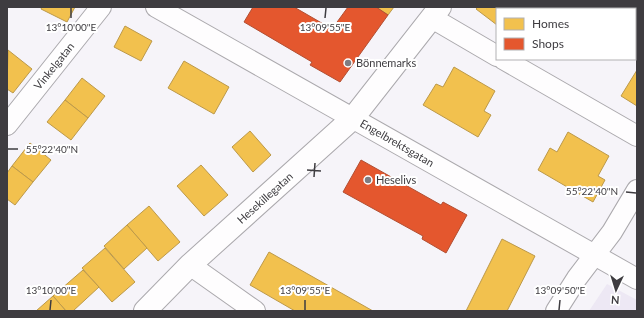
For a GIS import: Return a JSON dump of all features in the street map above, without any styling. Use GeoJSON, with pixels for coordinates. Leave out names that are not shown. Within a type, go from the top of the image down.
{"type":"FeatureCollection","features":[{"type":"Feature","properties":{"kind":"street","name":"Vinkelgatan"},"geometry":{"type":"LineString","coordinates":[[7,125],[101,7]]}},
{"type":"Feature","properties":{"kind":"street","name":"Engelbrektsgatan"},"geometry":{"type":"LineString","coordinates":[[156,7],[637,279]]}},
{"type":"Feature","properties":{"kind":"street","name":"Hesekillegatan"},"geometry":{"type":"LineString","coordinates":[[145,311],[190,265],[353,118],[436,13]]}},
{"type":"Feature","properties":{"kind":"street"},"geometry":{"type":"LineString","coordinates":[[436,13],[496,55]]}},
{"type":"Feature","properties":{"kind":"street"},"geometry":{"type":"LineString","coordinates":[[505,60],[637,136]]}},
{"type":"Feature","properties":{"kind":"street"},"geometry":{"type":"LineString","coordinates":[[556,311],[577,278],[612,232],[637,190]]}},
{"type":"Feature","properties":{"kind":"street"},"geometry":{"type":"LineString","coordinates":[[190,265],[255,311]]}},
{"type":"Feature","properties":{"kind":"shaded area"},"geometry":{"type":"Polygon","coordinates":[[[607,284],[637,300],[637,311],[589,311],[607,284]]]}},
{"type":"Feature","properties":{"kind":"building: Homes"},"geometry":{"type":"Polygon","coordinates":[[[42,7],[75,7],[67,22],[41,9],[42,7]]]}},
{"type":"Feature","properties":{"kind":"building: Homes"},"geometry":{"type":"Polygon","coordinates":[[[376,7],[394,7],[388,15],[376,7]]]}},
{"type":"Feature","properties":{"kind":"building: Homes"},"geometry":{"type":"Polygon","coordinates":[[[478,7],[522,7],[496,8],[496,24],[476,9],[478,7]]]}},
{"type":"Feature","properties":{"kind":"building: Homes"},"geometry":{"type":"Polygon","coordinates":[[[125,26],[152,41],[141,61],[114,47],[125,26]]]}},
{"type":"Feature","properties":{"kind":"building: Homes"},"geometry":{"type":"Polygon","coordinates":[[[8,50],[32,69],[13,93],[7,89],[8,50]]]}},
{"type":"Feature","properties":{"kind":"building: Homes"},"geometry":{"type":"Polygon","coordinates":[[[184,61],[229,87],[214,114],[168,88],[184,61]]]}},
{"type":"Feature","properties":{"kind":"building: Homes"},"geometry":{"type":"Polygon","coordinates":[[[454,67],[495,91],[484,111],[491,115],[478,137],[423,105],[436,84],[443,87],[454,67]]]}},
{"type":"Feature","properties":{"kind":"building: Homes"},"geometry":{"type":"Polygon","coordinates":[[[637,70],[637,106],[621,96],[637,70]]]}},
{"type":"Feature","properties":{"kind":"building: Homes"},"geometry":{"type":"Polygon","coordinates":[[[82,78],[105,96],[88,118],[65,100],[82,78]]]}},
{"type":"Feature","properties":{"kind":"building: Homes"},"geometry":{"type":"Polygon","coordinates":[[[65,100],[88,118],[71,140],[47,122],[65,100]]]}},
{"type":"Feature","properties":{"kind":"building: Homes"},"geometry":{"type":"Polygon","coordinates":[[[250,131],[271,155],[253,172],[232,147],[250,131]]]}},
{"type":"Feature","properties":{"kind":"building: Homes"},"geometry":{"type":"Polygon","coordinates":[[[568,132],[609,156],[598,176],[605,180],[593,202],[538,170],[550,148],[557,152],[568,132]]]}},
{"type":"Feature","properties":{"kind":"building: Homes"},"geometry":{"type":"Polygon","coordinates":[[[30,143],[51,160],[33,182],[12,166],[30,143]]]}},
{"type":"Feature","properties":{"kind":"building: Homes"},"geometry":{"type":"Polygon","coordinates":[[[201,165],[228,195],[204,216],[177,186],[201,165]]]}},
{"type":"Feature","properties":{"kind":"building: Homes"},"geometry":{"type":"Polygon","coordinates":[[[12,166],[33,182],[15,205],[7,199],[7,173],[12,166]]]}},
{"type":"Feature","properties":{"kind":"building: Homes"},"geometry":{"type":"Polygon","coordinates":[[[149,206],[180,242],[158,261],[127,225],[149,206]]]}},
{"type":"Feature","properties":{"kind":"building: Homes"},"geometry":{"type":"Polygon","coordinates":[[[127,225],[147,248],[124,269],[104,246],[127,225]]]}},
{"type":"Feature","properties":{"kind":"building: Homes"},"geometry":{"type":"Polygon","coordinates":[[[502,239],[535,256],[507,311],[466,311],[502,239]]]}},
{"type":"Feature","properties":{"kind":"building: Homes"},"geometry":{"type":"Polygon","coordinates":[[[105,248],[135,282],[112,302],[82,268],[105,248]]]}},
{"type":"Feature","properties":{"kind":"building: Homes"},"geometry":{"type":"Polygon","coordinates":[[[269,252],[373,311],[295,311],[250,285],[269,252]]]}},
{"type":"Feature","properties":{"kind":"building: Homes"},"geometry":{"type":"Polygon","coordinates":[[[83,270],[99,287],[73,311],[66,311],[53,296],[83,270]]]}},
{"type":"Feature","properties":{"kind":"building: Homes"},"geometry":{"type":"Polygon","coordinates":[[[53,296],[66,311],[36,311],[53,296]]]}},
{"type":"Feature","properties":{"kind":"building: Shops"},"geometry":{"type":"Polygon","coordinates":[[[253,7],[294,7],[332,29],[348,7],[376,7],[388,15],[340,82],[310,65],[312,62],[244,22],[253,7]]]}},
{"type":"Feature","properties":{"kind":"building: Shops"},"geometry":{"type":"Polygon","coordinates":[[[361,160],[441,205],[443,202],[467,215],[446,253],[422,239],[423,236],[343,192],[361,160]]]}},
{"type":"Feature","properties":{"kind":"place","name":"Bönnemarks"},"geometry":{"type":"Point","coordinates":[348,63]}},
{"type":"Feature","properties":{"kind":"place","name":"Heselivs"},"geometry":{"type":"Point","coordinates":[368,180]}}]}
